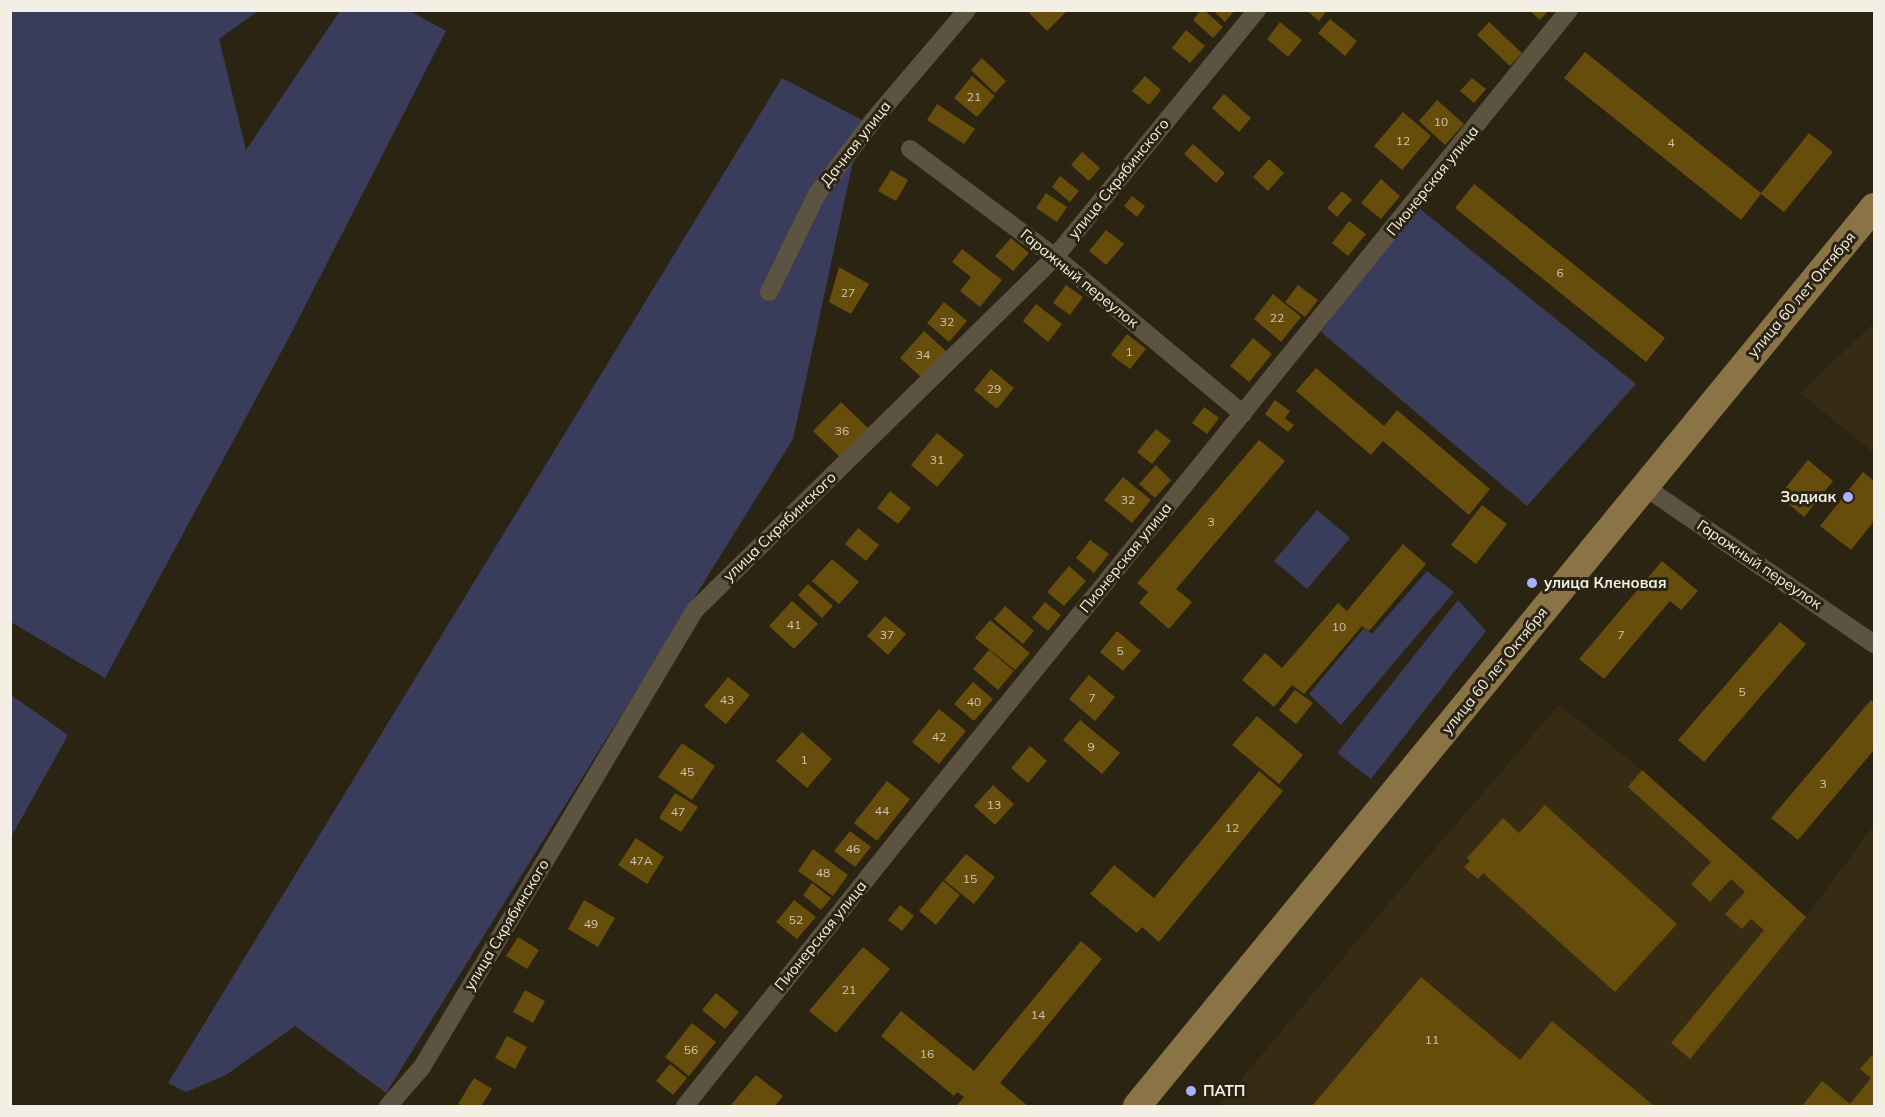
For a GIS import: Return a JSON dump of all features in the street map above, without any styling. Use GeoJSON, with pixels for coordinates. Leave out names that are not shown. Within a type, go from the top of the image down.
{"type":"FeatureCollection","features":[{"type":"Feature","properties":{"kind":"main road","name":"улица 60 лет Октября"},"geometry":{"type":"LineString","coordinates":[[1137,1107],[1875,207]]}},
{"type":"Feature","properties":{"kind":"street","name":"Дачная улица"},"geometry":{"type":"LineString","coordinates":[[769,292],[817,194],[875,118],[967,10]]}},
{"type":"Feature","properties":{"kind":"street","name":"улица Скрябинского"},"geometry":{"type":"LineString","coordinates":[[388,1107],[422,1067],[695,610],[1055,257],[1257,10]]}},
{"type":"Feature","properties":{"kind":"street","name":"Пионерская улица"},"geometry":{"type":"LineString","coordinates":[[685,1107],[936,792],[1569,10]]}},
{"type":"Feature","properties":{"kind":"street","name":"Гаражный переулок"},"geometry":{"type":"LineString","coordinates":[[910,149],[1055,257],[1243,414]]}},
{"type":"Feature","properties":{"kind":"street","name":"Гаражный переулок"},"geometry":{"type":"LineString","coordinates":[[1645,487],[1875,644]]}},
{"type":"Feature","properties":{"kind":"shaded area"},"geometry":{"type":"Polygon","coordinates":[[[11,10],[258,11],[219,39],[246,150],[340,11],[410,11],[446,31],[284,347],[105,678],[11,622],[11,10]]]}},
{"type":"Feature","properties":{"kind":"shaded area"},"geometry":{"type":"Polygon","coordinates":[[[782,78],[862,120],[793,439],[386,1093],[295,1026],[226,1075],[186,1092],[168,1083],[782,78]]]}},
{"type":"Feature","properties":{"kind":"shaded area"},"geometry":{"type":"Polygon","coordinates":[[[1414,204],[1636,384],[1527,506],[1321,332],[1414,204]]]}},
{"type":"Feature","properties":{"kind":"shaded area"},"geometry":{"type":"Polygon","coordinates":[[[1874,323],[1874,453],[1800,393],[1874,323]]]}},
{"type":"Feature","properties":{"kind":"shaded area"},"geometry":{"type":"Polygon","coordinates":[[[1317,510],[1350,538],[1307,589],[1274,561],[1317,510]]]}},
{"type":"Feature","properties":{"kind":"shaded area"},"geometry":{"type":"Polygon","coordinates":[[[1427,571],[1454,592],[1341,725],[1309,694],[1364,628],[1372,634],[1427,571]]]}},
{"type":"Feature","properties":{"kind":"shaded area"},"geometry":{"type":"Polygon","coordinates":[[[1458,600],[1486,631],[1371,779],[1337,753],[1458,600]]]}},
{"type":"Feature","properties":{"kind":"shaded area"},"geometry":{"type":"Polygon","coordinates":[[[11,695],[68,735],[11,837],[11,695]]]}},
{"type":"Feature","properties":{"kind":"shaded area"},"geometry":{"type":"Polygon","coordinates":[[[1559,705],[1642,770],[1806,917],[1874,825],[1874,1106],[1219,1106],[1421,865],[1559,705]]]}},
{"type":"Feature","properties":{"kind":"building"},"geometry":{"type":"Polygon","coordinates":[[[1031,10],[1064,10],[1066,12],[1047,31],[1029,13],[1031,10]]]}},
{"type":"Feature","properties":{"kind":"building"},"geometry":{"type":"Polygon","coordinates":[[[1201,10],[1204,10],[1223,27],[1213,38],[1193,20],[1201,10]]]}},
{"type":"Feature","properties":{"kind":"building"},"geometry":{"type":"Polygon","coordinates":[[[1213,10],[1235,10],[1225,22],[1213,10]]]}},
{"type":"Feature","properties":{"kind":"building"},"geometry":{"type":"Polygon","coordinates":[[[1306,10],[1327,10],[1319,21],[1306,10]]]}},
{"type":"Feature","properties":{"kind":"building"},"geometry":{"type":"Polygon","coordinates":[[[1529,10],[1549,10],[1540,20],[1529,10]]]}},
{"type":"Feature","properties":{"kind":"building"},"geometry":{"type":"Polygon","coordinates":[[[1330,19],[1357,41],[1345,56],[1318,33],[1330,19]]]}},
{"type":"Feature","properties":{"kind":"building"},"geometry":{"type":"Polygon","coordinates":[[[1280,22],[1302,40],[1288,57],[1267,39],[1280,22]]]}},
{"type":"Feature","properties":{"kind":"building"},"geometry":{"type":"Polygon","coordinates":[[[1489,22],[1522,53],[1510,66],[1477,35],[1489,22]]]}},
{"type":"Feature","properties":{"kind":"building"},"geometry":{"type":"Polygon","coordinates":[[[1186,30],[1205,46],[1190,63],[1172,48],[1186,30]]]}},
{"type":"Feature","properties":{"kind":"building"},"geometry":{"type":"Polygon","coordinates":[[[1585,52],[1761,193],[1809,133],[1833,152],[1784,212],[1761,194],[1741,220],[1564,78],[1585,52]]]}},
{"type":"Feature","properties":{"kind":"building"},"geometry":{"type":"Polygon","coordinates":[[[982,58],[1006,81],[995,93],[971,70],[982,58]]]}},
{"type":"Feature","properties":{"kind":"building"},"geometry":{"type":"Polygon","coordinates":[[[972,76],[995,96],[977,117],[954,98],[972,76]]]}},
{"type":"Feature","properties":{"kind":"building"},"geometry":{"type":"Polygon","coordinates":[[[1145,76],[1161,90],[1149,105],[1132,91],[1145,76]]]}},
{"type":"Feature","properties":{"kind":"building"},"geometry":{"type":"Polygon","coordinates":[[[1472,78],[1486,89],[1474,103],[1460,91],[1472,78]]]}},
{"type":"Feature","properties":{"kind":"building"},"geometry":{"type":"Polygon","coordinates":[[[1224,94],[1251,118],[1239,132],[1212,108],[1224,94]]]}},
{"type":"Feature","properties":{"kind":"building"},"geometry":{"type":"Polygon","coordinates":[[[1437,100],[1464,124],[1445,145],[1419,121],[1437,100]]]}},
{"type":"Feature","properties":{"kind":"building"},"geometry":{"type":"Polygon","coordinates":[[[937,104],[975,129],[964,144],[927,120],[937,104]]]}},
{"type":"Feature","properties":{"kind":"building"},"geometry":{"type":"Polygon","coordinates":[[[1403,112],[1431,136],[1402,170],[1374,146],[1403,112]]]}},
{"type":"Feature","properties":{"kind":"building"},"geometry":{"type":"Polygon","coordinates":[[[1193,144],[1225,173],[1216,183],[1184,154],[1193,144]]]}},
{"type":"Feature","properties":{"kind":"building"},"geometry":{"type":"Polygon","coordinates":[[[1082,152],[1100,168],[1089,181],[1071,165],[1082,152]]]}},
{"type":"Feature","properties":{"kind":"building"},"geometry":{"type":"Polygon","coordinates":[[[1269,159],[1284,173],[1268,191],[1253,177],[1269,159]]]}},
{"type":"Feature","properties":{"kind":"building"},"geometry":{"type":"Polygon","coordinates":[[[891,170],[908,180],[896,201],[878,191],[891,170]]]}},
{"type":"Feature","properties":{"kind":"building"},"geometry":{"type":"Polygon","coordinates":[[[1060,176],[1079,191],[1070,202],[1052,187],[1060,176]]]}},
{"type":"Feature","properties":{"kind":"building"},"geometry":{"type":"Polygon","coordinates":[[[1381,179],[1400,196],[1381,219],[1361,203],[1381,179]]]}},
{"type":"Feature","properties":{"kind":"building"},"geometry":{"type":"Polygon","coordinates":[[[1474,184],[1665,338],[1646,362],[1455,208],[1474,184]]]}},
{"type":"Feature","properties":{"kind":"building"},"geometry":{"type":"Polygon","coordinates":[[[1342,191],[1352,200],[1337,217],[1327,208],[1342,191]]]}},
{"type":"Feature","properties":{"kind":"building"},"geometry":{"type":"Polygon","coordinates":[[[1046,193],[1067,207],[1057,222],[1036,208],[1046,193]]]}},
{"type":"Feature","properties":{"kind":"building"},"geometry":{"type":"Polygon","coordinates":[[[1132,196],[1145,206],[1137,217],[1124,206],[1132,196]]]}},
{"type":"Feature","properties":{"kind":"building"},"geometry":{"type":"Polygon","coordinates":[[[1349,221],[1366,234],[1348,256],[1332,243],[1349,221]]]}},
{"type":"Feature","properties":{"kind":"building"},"geometry":{"type":"Polygon","coordinates":[[[1106,230],[1124,244],[1106,265],[1089,251],[1106,230]]]}},
{"type":"Feature","properties":{"kind":"building"},"geometry":{"type":"Polygon","coordinates":[[[1011,238],[1029,253],[1013,271],[995,256],[1011,238]]]}},
{"type":"Feature","properties":{"kind":"building"},"geometry":{"type":"Polygon","coordinates":[[[962,249],[1002,280],[980,307],[960,291],[971,277],[952,262],[962,249]]]}},
{"type":"Feature","properties":{"kind":"building"},"geometry":{"type":"Polygon","coordinates":[[[839,267],[869,284],[851,314],[829,302],[839,267]]]}},
{"type":"Feature","properties":{"kind":"building"},"geometry":{"type":"Polygon","coordinates":[[[1066,285],[1083,297],[1070,315],[1053,303],[1066,285]]]}},
{"type":"Feature","properties":{"kind":"building"},"geometry":{"type":"Polygon","coordinates":[[[1298,285],[1318,300],[1305,317],[1285,302],[1298,285]]]}},
{"type":"Feature","properties":{"kind":"building"},"geometry":{"type":"Polygon","coordinates":[[[1273,294],[1301,317],[1281,342],[1254,319],[1273,294]]]}},
{"type":"Feature","properties":{"kind":"building"},"geometry":{"type":"Polygon","coordinates":[[[944,302],[967,321],[949,342],[927,323],[944,302]]]}},
{"type":"Feature","properties":{"kind":"building"},"geometry":{"type":"Polygon","coordinates":[[[1036,304],[1062,324],[1048,342],[1023,321],[1036,304]]]}},
{"type":"Feature","properties":{"kind":"building"},"geometry":{"type":"Polygon","coordinates":[[[924,331],[947,352],[923,379],[900,358],[924,331]]]}},
{"type":"Feature","properties":{"kind":"building"},"geometry":{"type":"Polygon","coordinates":[[[1127,334],[1146,349],[1130,369],[1111,355],[1127,334]]]}},
{"type":"Feature","properties":{"kind":"building"},"geometry":{"type":"Polygon","coordinates":[[[1253,338],[1272,354],[1249,382],[1230,366],[1253,338]]]}},
{"type":"Feature","properties":{"kind":"building"},"geometry":{"type":"Polygon","coordinates":[[[1316,368],[1384,426],[1397,410],[1490,489],[1469,515],[1383,441],[1371,455],[1296,391],[1316,368]]]}},
{"type":"Feature","properties":{"kind":"building"},"geometry":{"type":"Polygon","coordinates":[[[991,369],[1014,388],[997,409],[974,390],[991,369]]]}},
{"type":"Feature","properties":{"kind":"building"},"geometry":{"type":"Polygon","coordinates":[[[1275,400],[1290,411],[1285,418],[1294,425],[1288,432],[1265,414],[1275,400]]]}},
{"type":"Feature","properties":{"kind":"building"},"geometry":{"type":"Polygon","coordinates":[[[841,402],[870,430],[842,459],[813,431],[841,402]]]}},
{"type":"Feature","properties":{"kind":"building"},"geometry":{"type":"Polygon","coordinates":[[[1204,407],[1219,418],[1207,434],[1192,423],[1204,407]]]}},
{"type":"Feature","properties":{"kind":"building"},"geometry":{"type":"Polygon","coordinates":[[[1156,429],[1171,441],[1152,464],[1137,452],[1156,429]]]}},
{"type":"Feature","properties":{"kind":"building"},"geometry":{"type":"Polygon","coordinates":[[[937,433],[964,455],[937,487],[911,465],[937,433]]]}},
{"type":"Feature","properties":{"kind":"building"},"geometry":{"type":"Polygon","coordinates":[[[1259,440],[1285,461],[1176,589],[1192,602],[1169,629],[1139,603],[1148,592],[1137,583],[1259,440]]]}},
{"type":"Feature","properties":{"kind":"building"},"geometry":{"type":"Polygon","coordinates":[[[1808,460],[1833,481],[1804,517],[1779,496],[1808,460]]]}},
{"type":"Feature","properties":{"kind":"building"},"geometry":{"type":"Polygon","coordinates":[[[1156,465],[1171,480],[1155,498],[1139,484],[1156,465]]]}},
{"type":"Feature","properties":{"kind":"building"},"geometry":{"type":"Polygon","coordinates":[[[1863,472],[1874,481],[1874,521],[1851,550],[1820,526],[1863,472]]]}},
{"type":"Feature","properties":{"kind":"building"},"geometry":{"type":"Polygon","coordinates":[[[1123,477],[1151,500],[1132,523],[1104,500],[1123,477]]]}},
{"type":"Feature","properties":{"kind":"building"},"geometry":{"type":"Polygon","coordinates":[[[890,491],[911,508],[898,524],[877,508],[890,491]]]}},
{"type":"Feature","properties":{"kind":"building"},"geometry":{"type":"Polygon","coordinates":[[[1482,505],[1507,524],[1476,564],[1451,545],[1482,505]]]}},
{"type":"Feature","properties":{"kind":"building"},"geometry":{"type":"Polygon","coordinates":[[[858,528],[879,545],[866,561],[845,544],[858,528]]]}},
{"type":"Feature","properties":{"kind":"building"},"geometry":{"type":"Polygon","coordinates":[[[1090,540],[1109,554],[1094,573],[1076,558],[1090,540]]]}},
{"type":"Feature","properties":{"kind":"building"},"geometry":{"type":"Polygon","coordinates":[[[1403,544],[1426,564],[1369,631],[1362,626],[1304,694],[1292,685],[1274,707],[1242,680],[1265,653],[1282,668],[1338,603],[1347,611],[1403,544]]]}},
{"type":"Feature","properties":{"kind":"building"},"geometry":{"type":"Polygon","coordinates":[[[832,559],[859,582],[839,604],[812,581],[832,559]]]}},
{"type":"Feature","properties":{"kind":"building"},"geometry":{"type":"Polygon","coordinates":[[[1662,561],[1698,591],[1681,610],[1670,601],[1604,679],[1579,659],[1662,561]]]}},
{"type":"Feature","properties":{"kind":"building"},"geometry":{"type":"Polygon","coordinates":[[[1069,566],[1086,581],[1064,606],[1047,592],[1069,566]]]}},
{"type":"Feature","properties":{"kind":"building"},"geometry":{"type":"Polygon","coordinates":[[[808,584],[833,606],[822,618],[798,595],[808,584]]]}},
{"type":"Feature","properties":{"kind":"building"},"geometry":{"type":"Polygon","coordinates":[[[792,601],[818,624],[794,649],[769,626],[792,601]]]}},
{"type":"Feature","properties":{"kind":"building"},"geometry":{"type":"Polygon","coordinates":[[[1045,602],[1061,615],[1048,631],[1032,618],[1045,602]]]}},
{"type":"Feature","properties":{"kind":"building"},"geometry":{"type":"Polygon","coordinates":[[[1005,606],[1034,631],[1023,644],[994,619],[1005,606]]]}},
{"type":"Feature","properties":{"kind":"building"},"geometry":{"type":"Polygon","coordinates":[[[885,616],[906,634],[888,655],[867,636],[885,616]]]}},
{"type":"Feature","properties":{"kind":"building"},"geometry":{"type":"Polygon","coordinates":[[[990,620],[1030,653],[1015,670],[975,638],[990,620]]]}},
{"type":"Feature","properties":{"kind":"building"},"geometry":{"type":"Polygon","coordinates":[[[1780,622],[1806,644],[1704,762],[1678,740],[1780,622]]]}},
{"type":"Feature","properties":{"kind":"building"},"geometry":{"type":"Polygon","coordinates":[[[1117,631],[1141,651],[1123,671],[1100,652],[1117,631]]]}},
{"type":"Feature","properties":{"kind":"building"},"geometry":{"type":"Polygon","coordinates":[[[989,650],[1014,671],[998,690],[973,669],[989,650]]]}},
{"type":"Feature","properties":{"kind":"building"},"geometry":{"type":"Polygon","coordinates":[[[1089,675],[1115,697],[1095,721],[1069,699],[1089,675]]]}},
{"type":"Feature","properties":{"kind":"building"},"geometry":{"type":"Polygon","coordinates":[[[728,677],[750,695],[726,724],[704,706],[728,677]]]}},
{"type":"Feature","properties":{"kind":"building"},"geometry":{"type":"Polygon","coordinates":[[[973,682],[993,699],[974,721],[954,704],[973,682]]]}},
{"type":"Feature","properties":{"kind":"building"},"geometry":{"type":"Polygon","coordinates":[[[1295,690],[1313,703],[1296,724],[1279,710],[1295,690]]]}},
{"type":"Feature","properties":{"kind":"building"},"geometry":{"type":"Polygon","coordinates":[[[1871,700],[1874,703],[1874,750],[1798,840],[1771,818],[1871,700]]]}},
{"type":"Feature","properties":{"kind":"building"},"geometry":{"type":"Polygon","coordinates":[[[939,709],[966,731],[939,764],[912,742],[939,709]]]}},
{"type":"Feature","properties":{"kind":"building"},"geometry":{"type":"Polygon","coordinates":[[[1257,716],[1303,755],[1279,784],[1232,745],[1257,716]]]}},
{"type":"Feature","properties":{"kind":"building"},"geometry":{"type":"Polygon","coordinates":[[[1080,720],[1120,753],[1102,774],[1063,740],[1080,720]]]}},
{"type":"Feature","properties":{"kind":"building"},"geometry":{"type":"Polygon","coordinates":[[[802,732],[832,759],[807,788],[776,761],[802,732]]]}},
{"type":"Feature","properties":{"kind":"building"},"geometry":{"type":"Polygon","coordinates":[[[682,743],[715,766],[692,800],[658,777],[682,743]]]}},
{"type":"Feature","properties":{"kind":"building"},"geometry":{"type":"Polygon","coordinates":[[[1030,746],[1047,761],[1028,783],[1011,768],[1030,746]]]}},
{"type":"Feature","properties":{"kind":"building"},"geometry":{"type":"Polygon","coordinates":[[[1642,770],[1806,917],[1690,1059],[1671,1043],[1764,930],[1751,919],[1742,929],[1725,914],[1745,892],[1731,879],[1710,902],[1691,884],[1711,862],[1628,787],[1642,770]]]}},
{"type":"Feature","properties":{"kind":"building"},"geometry":{"type":"Polygon","coordinates":[[[1259,771],[1283,791],[1159,942],[1142,927],[1137,933],[1090,894],[1114,865],[1154,898],[1259,771]]]}},
{"type":"Feature","properties":{"kind":"building"},"geometry":{"type":"Polygon","coordinates":[[[887,781],[910,799],[877,841],[854,823],[887,781]]]}},
{"type":"Feature","properties":{"kind":"building"},"geometry":{"type":"Polygon","coordinates":[[[993,785],[1014,804],[995,825],[974,806],[993,785]]]}},
{"type":"Feature","properties":{"kind":"building"},"geometry":{"type":"Polygon","coordinates":[[[675,793],[698,807],[681,832],[659,818],[675,793]]]}},
{"type":"Feature","properties":{"kind":"building"},"geometry":{"type":"Polygon","coordinates":[[[1545,805],[1677,924],[1615,992],[1483,873],[1478,879],[1464,867],[1470,861],[1467,858],[1503,818],[1519,833],[1545,805]]]}},
{"type":"Feature","properties":{"kind":"building"},"geometry":{"type":"Polygon","coordinates":[[[850,831],[871,847],[855,867],[834,851],[850,831]]]}},
{"type":"Feature","properties":{"kind":"building"},"geometry":{"type":"Polygon","coordinates":[[[636,838],[664,857],[647,884],[618,865],[636,838]]]}},
{"type":"Feature","properties":{"kind":"building"},"geometry":{"type":"Polygon","coordinates":[[[813,849],[848,875],[833,896],[798,871],[813,849]]]}},
{"type":"Feature","properties":{"kind":"building"},"geometry":{"type":"Polygon","coordinates":[[[966,854],[995,877],[974,904],[944,880],[966,854]]]}},
{"type":"Feature","properties":{"kind":"building"},"geometry":{"type":"Polygon","coordinates":[[[943,881],[960,895],[936,925],[919,911],[943,881]]]}},
{"type":"Feature","properties":{"kind":"building"},"geometry":{"type":"Polygon","coordinates":[[[812,883],[831,898],[821,910],[803,895],[812,883]]]}},
{"type":"Feature","properties":{"kind":"building"},"geometry":{"type":"Polygon","coordinates":[[[584,900],[615,918],[598,947],[568,929],[584,900]]]}},
{"type":"Feature","properties":{"kind":"building"},"geometry":{"type":"Polygon","coordinates":[[[794,900],[816,917],[797,939],[776,922],[794,900]]]}},
{"type":"Feature","properties":{"kind":"building"},"geometry":{"type":"Polygon","coordinates":[[[900,905],[914,916],[902,931],[888,920],[900,905]]]}},
{"type":"Feature","properties":{"kind":"building"},"geometry":{"type":"Polygon","coordinates":[[[518,937],[539,950],[527,969],[506,956],[518,937]]]}},
{"type":"Feature","properties":{"kind":"building"},"geometry":{"type":"Polygon","coordinates":[[[1081,941],[1102,959],[1000,1083],[1028,1106],[956,1106],[964,1097],[957,1092],[954,1096],[881,1036],[901,1011],[974,1071],[1081,941]]]}},
{"type":"Feature","properties":{"kind":"building"},"geometry":{"type":"Polygon","coordinates":[[[863,947],[890,969],[836,1033],[809,1011],[863,947]]]}},
{"type":"Feature","properties":{"kind":"building"},"geometry":{"type":"Polygon","coordinates":[[[1421,977],[1520,1060],[1552,1021],[1654,1106],[1312,1106],[1421,977]]]}},
{"type":"Feature","properties":{"kind":"building"},"geometry":{"type":"Polygon","coordinates":[[[525,990],[545,1001],[533,1023],[513,1012],[525,990]]]}},
{"type":"Feature","properties":{"kind":"building"},"geometry":{"type":"Polygon","coordinates":[[[716,993],[739,1012],[725,1029],[702,1010],[716,993]]]}},
{"type":"Feature","properties":{"kind":"building"},"geometry":{"type":"Polygon","coordinates":[[[692,1023],[716,1042],[689,1076],[665,1057],[692,1023]]]}},
{"type":"Feature","properties":{"kind":"building"},"geometry":{"type":"Polygon","coordinates":[[[507,1036],[527,1047],[515,1069],[495,1058],[507,1036]]]}},
{"type":"Feature","properties":{"kind":"building"},"geometry":{"type":"Polygon","coordinates":[[[1872,1055],[1874,1057],[1874,1106],[1802,1106],[1822,1081],[1850,1104],[1871,1078],[1860,1069],[1872,1055]]]}},
{"type":"Feature","properties":{"kind":"building"},"geometry":{"type":"Polygon","coordinates":[[[670,1064],[687,1078],[673,1095],[656,1081],[670,1064]]]}},
{"type":"Feature","properties":{"kind":"building"},"geometry":{"type":"Polygon","coordinates":[[[756,1075],[783,1096],[775,1106],[730,1106],[756,1075]]]}},
{"type":"Feature","properties":{"kind":"building"},"geometry":{"type":"Polygon","coordinates":[[[474,1078],[492,1089],[481,1106],[458,1104],[474,1078]]]}},
{"type":"Feature","properties":{"kind":"place","name":"Зодиак"},"geometry":{"type":"Point","coordinates":[1848,497]}},
{"type":"Feature","properties":{"kind":"place","name":"улица Кленовая"},"geometry":{"type":"Point","coordinates":[1532,583]}},
{"type":"Feature","properties":{"kind":"place","name":"ПАТП"},"geometry":{"type":"Point","coordinates":[1191,1091]}}]}
